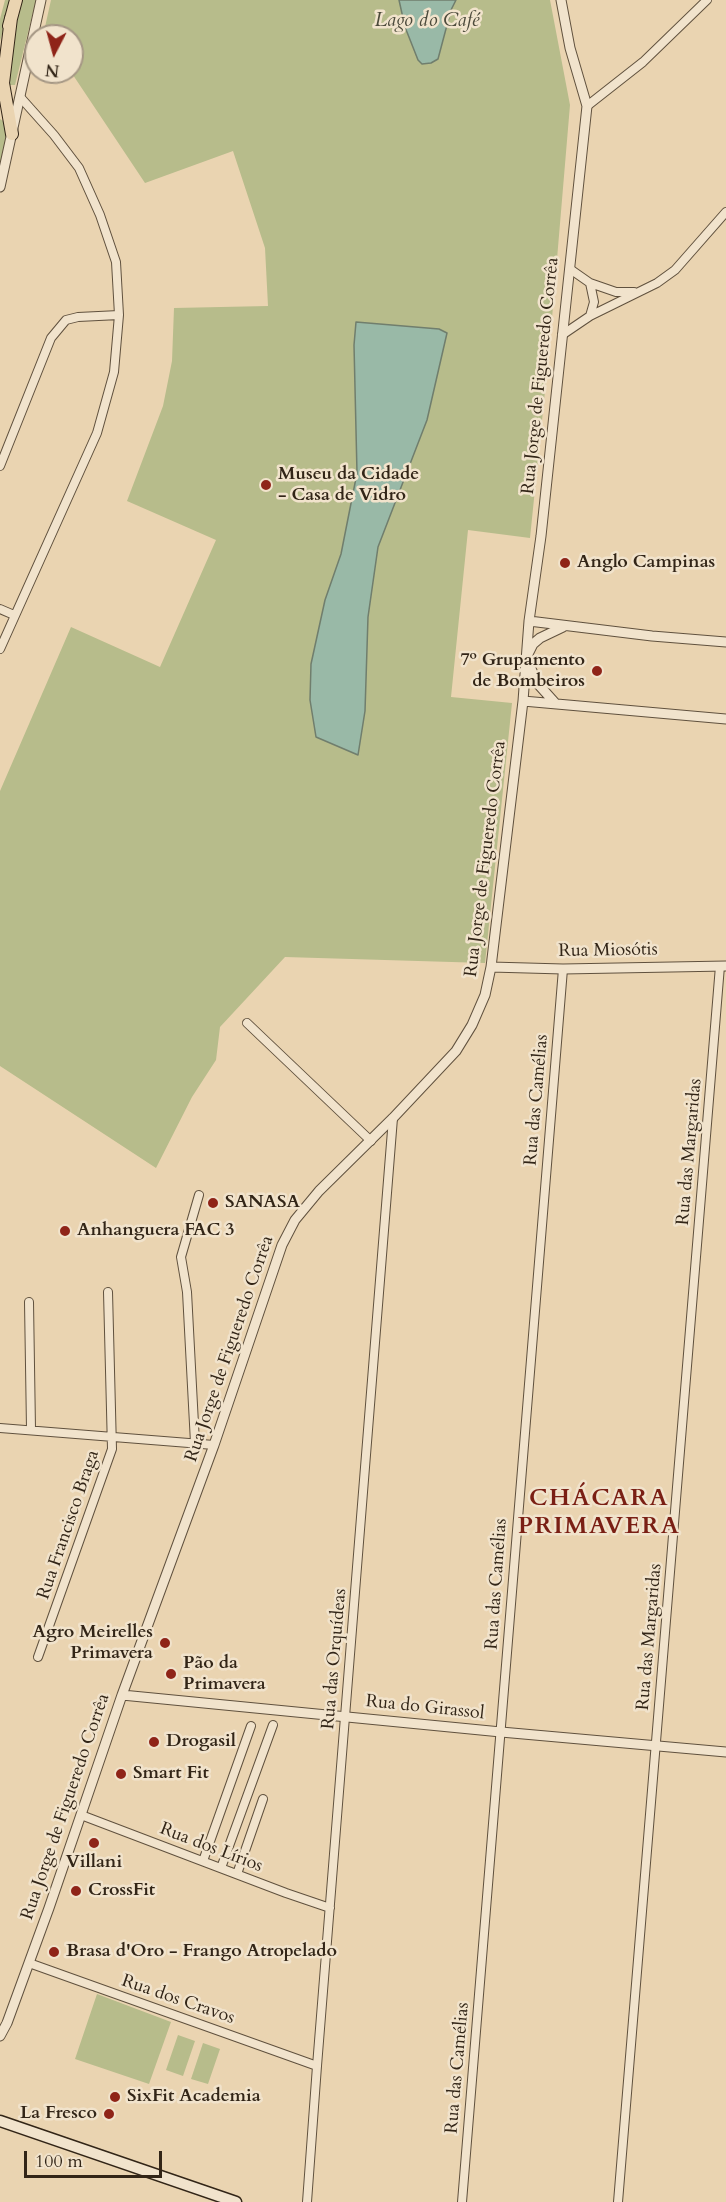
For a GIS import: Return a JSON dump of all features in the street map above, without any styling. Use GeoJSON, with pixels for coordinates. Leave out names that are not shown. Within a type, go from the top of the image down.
{"type":"FeatureCollection","features":[{"type":"Feature","properties":{"kind":"highway"},"geometry":{"type":"LineString","coordinates":[[0,53],[16,0]]}},
{"type":"Feature","properties":{"kind":"highway"},"geometry":{"type":"LineString","coordinates":[[11,18],[3,83],[12,134]]}},
{"type":"Feature","properties":{"kind":"main road"},"geometry":{"type":"LineString","coordinates":[[0,2121],[236,2202]]}},
{"type":"Feature","properties":{"kind":"street"},"geometry":{"type":"LineString","coordinates":[[0,187],[41,0]]}},
{"type":"Feature","properties":{"kind":"street","name":"Rua Jorge de Figueredo Corrêa"},"geometry":{"type":"LineString","coordinates":[[0,2036],[29,1963],[122,1695],[214,1445],[282,1245],[295,1220],[319,1191],[371,1141],[456,1051],[481,1005],[491,967],[523,701],[529,621],[541,536],[587,106],[570,48],[561,0]]}},
{"type":"Feature","properties":{"kind":"street"},"geometry":{"type":"LineString","coordinates":[[587,106],[643,62],[707,0]]}},
{"type":"Feature","properties":{"kind":"street"},"geometry":{"type":"LineString","coordinates":[[0,649],[97,433],[114,372],[119,315],[116,262],[100,215],[79,168],[54,135],[21,98]]}},
{"type":"Feature","properties":{"kind":"street"},"geometry":{"type":"LineString","coordinates":[[562,335],[590,316],[657,284],[675,270],[726,212]]}},
{"type":"Feature","properties":{"kind":"street"},"geometry":{"type":"LineString","coordinates":[[570,269],[590,283],[615,292],[638,292]]}},
{"type":"Feature","properties":{"kind":"street"},"geometry":{"type":"LineString","coordinates":[[590,283],[594,302],[590,316]]}},
{"type":"Feature","properties":{"kind":"street"},"geometry":{"type":"LineString","coordinates":[[0,466],[51,338],[66,320],[78,317],[119,315]]}},
{"type":"Feature","properties":{"kind":"street"},"geometry":{"type":"LineString","coordinates":[[0,609],[14,615]]}},
{"type":"Feature","properties":{"kind":"street"},"geometry":{"type":"LineString","coordinates":[[529,621],[565,627],[726,642]]}},
{"type":"Feature","properties":{"kind":"street"},"geometry":{"type":"LineString","coordinates":[[556,704],[538,684],[526,658],[533,644],[540,638],[565,627]]}},
{"type":"Feature","properties":{"kind":"street"},"geometry":{"type":"LineString","coordinates":[[523,701],[726,719]]}},
{"type":"Feature","properties":{"kind":"street","name":"Rua Miosótis"},"geometry":{"type":"LineString","coordinates":[[491,967],[563,969],[723,966]]}},
{"type":"Feature","properties":{"kind":"street","name":"Rua das Margaridas"},"geometry":{"type":"LineString","coordinates":[[618,2202],[723,966]]}},
{"type":"Feature","properties":{"kind":"street","name":"Rua das Camélias"},"geometry":{"type":"LineString","coordinates":[[462,2202],[563,969]]}},
{"type":"Feature","properties":{"kind":"street"},"geometry":{"type":"LineString","coordinates":[[246,1023],[371,1141]]}},
{"type":"Feature","properties":{"kind":"street","name":"Rua das Orquídeas"},"geometry":{"type":"LineString","coordinates":[[308,2202],[393,1118]]}},
{"type":"Feature","properties":{"kind":"street"},"geometry":{"type":"LineString","coordinates":[[195,1443],[186,1292],[181,1262],[199,1195]]}},
{"type":"Feature","properties":{"kind":"street","name":"Rua Francisco Braga"},"geometry":{"type":"LineString","coordinates":[[38,1656],[112,1449],[108,1292]]}},
{"type":"Feature","properties":{"kind":"street"},"geometry":{"type":"LineString","coordinates":[[29,1302],[31,1429]]}},
{"type":"Feature","properties":{"kind":"street"},"geometry":{"type":"LineString","coordinates":[[0,1428],[214,1445]]}},
{"type":"Feature","properties":{"kind":"street","name":"Rua do Girassol"},"geometry":{"type":"LineString","coordinates":[[122,1695],[726,1752]]}},
{"type":"Feature","properties":{"kind":"street"},"geometry":{"type":"LineString","coordinates":[[221,1868],[273,1725]]}},
{"type":"Feature","properties":{"kind":"street"},"geometry":{"type":"LineString","coordinates":[[203,1861],[251,1726]]}},
{"type":"Feature","properties":{"kind":"street"},"geometry":{"type":"LineString","coordinates":[[237,1874],[263,1800]]}},
{"type":"Feature","properties":{"kind":"street","name":"Rua dos Lírios"},"geometry":{"type":"LineString","coordinates":[[81,1815],[330,1908]]}},
{"type":"Feature","properties":{"kind":"street","name":"Rua dos Cravos"},"geometry":{"type":"LineString","coordinates":[[29,1963],[317,2066]]}},
{"type":"Feature","properties":{"kind":"green space"},"geometry":{"type":"Polygon","coordinates":[[[5,0],[12,0],[0,41],[0,19],[5,0]]]}},
{"type":"Feature","properties":{"kind":"green space"},"geometry":{"type":"Polygon","coordinates":[[[21,0],[36,0],[30,24],[24,24],[24,49],[15,85],[5,85],[21,0]]]}},
{"type":"Feature","properties":{"kind":"green space","name":"Lago do Café"},"geometry":{"type":"Polygon","coordinates":[[[51,0],[550,0],[570,105],[550,342],[530,538],[468,530],[451,697],[512,703],[485,963],[285,957],[220,1027],[216,1060],[192,1097],[156,1168],[0,1066],[0,791],[71,627],[160,667],[216,540],[127,501],[163,406],[172,361],[174,308],[268,306],[265,248],[233,151],[145,183],[79,84],[84,84],[84,24],[46,24],[51,0]]]}},
{"type":"Feature","properties":{"kind":"green space"},"geometry":{"type":"Polygon","coordinates":[[[0,119],[8,135],[0,171],[0,119]]]}},
{"type":"Feature","properties":{"kind":"green space"},"geometry":{"type":"Polygon","coordinates":[[[97,1994],[171,2022],[149,2084],[75,2059],[97,1994]]]}},
{"type":"Feature","properties":{"kind":"green space"},"geometry":{"type":"Polygon","coordinates":[[[178,2035],[195,2041],[183,2076],[166,2070],[178,2035]]]}},
{"type":"Feature","properties":{"kind":"green space"},"geometry":{"type":"Polygon","coordinates":[[[203,2043],[220,2049],[208,2084],[191,2079],[203,2043]]]}},
{"type":"Feature","properties":{"kind":"water","name":"Lago do Café"},"geometry":{"type":"Polygon","coordinates":[[[399,0],[456,0],[451,10],[438,59],[422,64],[418,60],[405,27],[399,0]]]}},
{"type":"Feature","properties":{"kind":"water"},"geometry":{"type":"Polygon","coordinates":[[[356,322],[439,329],[447,333],[427,420],[378,547],[368,617],[365,711],[358,755],[316,737],[310,700],[311,664],[325,600],[341,554],[357,473],[354,345],[356,322]]]}},
{"type":"Feature","properties":{"kind":"place","name":"Museu da Cidade - Casa de Vidro"},"geometry":{"type":"Point","coordinates":[266,485]}},
{"type":"Feature","properties":{"kind":"place","name":"Anglo Campinas"},"geometry":{"type":"Point","coordinates":[565,563]}},
{"type":"Feature","properties":{"kind":"place","name":"7º Grupamento de Bombeiros"},"geometry":{"type":"Point","coordinates":[597,671]}},
{"type":"Feature","properties":{"kind":"place","name":"SANASA"},"geometry":{"type":"Point","coordinates":[213,1203]}},
{"type":"Feature","properties":{"kind":"place","name":"Anhanguera FAC 3"},"geometry":{"type":"Point","coordinates":[65,1231]}},
{"type":"Feature","properties":{"kind":"place","name":"Agro Meirelles Primavera"},"geometry":{"type":"Point","coordinates":[165,1643]}},
{"type":"Feature","properties":{"kind":"place","name":"Pão da Primavera"},"geometry":{"type":"Point","coordinates":[171,1674]}},
{"type":"Feature","properties":{"kind":"place","name":"Drogasil"},"geometry":{"type":"Point","coordinates":[154,1742]}},
{"type":"Feature","properties":{"kind":"place","name":"Smart Fit"},"geometry":{"type":"Point","coordinates":[121,1774]}},
{"type":"Feature","properties":{"kind":"place","name":"Villani"},"geometry":{"type":"Point","coordinates":[94,1843]}},
{"type":"Feature","properties":{"kind":"place","name":"CrossFit"},"geometry":{"type":"Point","coordinates":[76,1891]}},
{"type":"Feature","properties":{"kind":"place","name":"Brasa d'Oro - Frango Atropelado"},"geometry":{"type":"Point","coordinates":[54,1952]}},
{"type":"Feature","properties":{"kind":"place","name":"SixFit Academia"},"geometry":{"type":"Point","coordinates":[115,2097]}},
{"type":"Feature","properties":{"kind":"place","name":"La Fresco"},"geometry":{"type":"Point","coordinates":[109,2114]}},
{"type":"Feature","properties":{"kind":"district","name":"CHÁCARA PRIMAVERA"},"geometry":{"type":"Point","coordinates":[599,1513]}}]}
